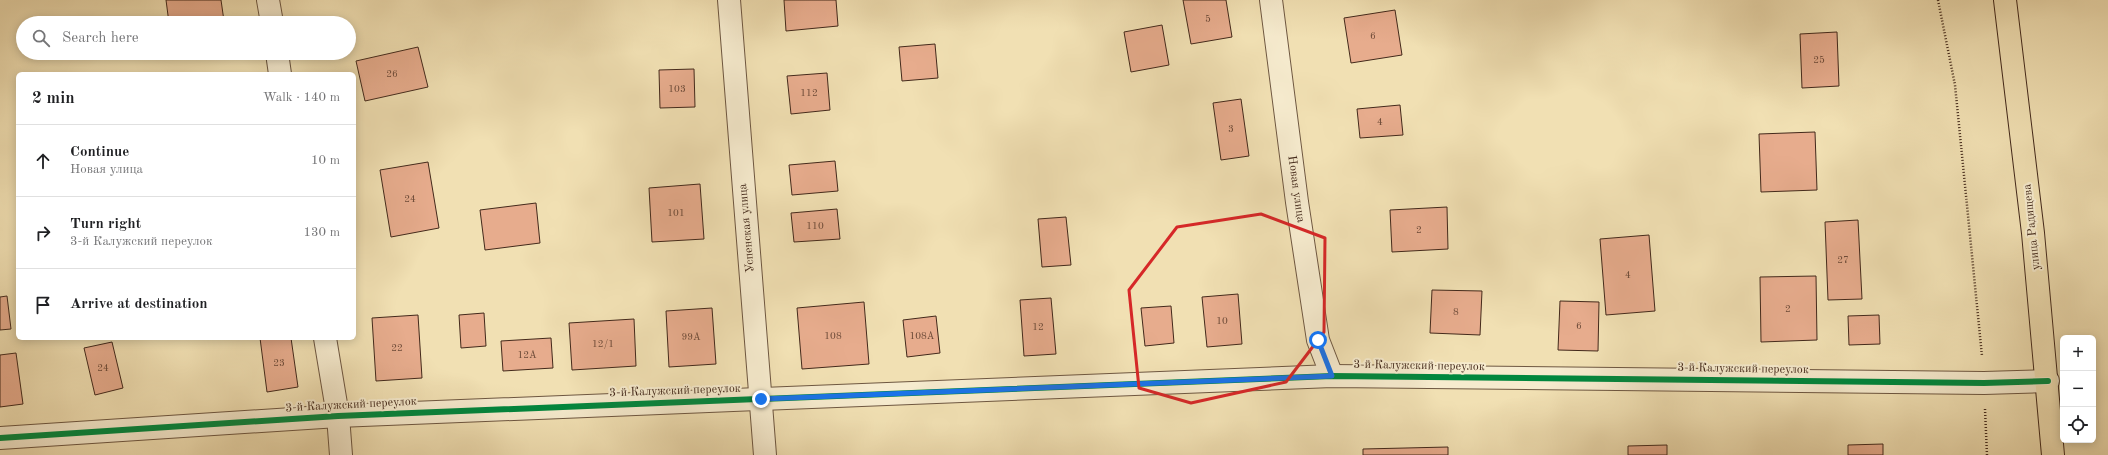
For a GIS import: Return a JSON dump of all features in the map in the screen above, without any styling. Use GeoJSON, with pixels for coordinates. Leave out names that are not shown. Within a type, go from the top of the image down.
{"type":"FeatureCollection","features":[{"type":"Feature","properties":{"kind":"main road","name":"улица Радищева"},"geometry":{"type":"LineString","coordinates":[[2005,0],[2032,225],[2048,382],[2053,455]]}},
{"type":"Feature","properties":{"kind":"street"},"geometry":{"type":"LineString","coordinates":[[268,0],[271,16]]}},
{"type":"Feature","properties":{"kind":"street","name":"Успенская улица"},"geometry":{"type":"LineString","coordinates":[[729,0],[765,455]]}},
{"type":"Feature","properties":{"kind":"street","name":"Новая улица"},"geometry":{"type":"LineString","coordinates":[[1271,0],[1296,195],[1318,340],[1332,376]]}},
{"type":"Feature","properties":{"kind":"street"},"geometry":{"type":"LineString","coordinates":[[278,60],[280,72]]}},
{"type":"Feature","properties":{"kind":"street"},"geometry":{"type":"LineString","coordinates":[[324,340],[338,416],[341,455]]}},
{"type":"Feature","properties":{"kind":"street","name":"3-й Калужский переулок"},"geometry":{"type":"LineString","coordinates":[[0,438],[338,416],[1332,376],[1984,383],[2048,382]]}},
{"type":"Feature","properties":{"kind":"path"},"geometry":{"type":"LineString","coordinates":[[1938,0],[1955,84],[1984,383],[1987,455]]}},
{"type":"Feature","properties":{"kind":"highlighted area"},"geometry":{"type":"Polygon","coordinates":[[[1261,214],[1325,238],[1324,332],[1286,382],[1191,403],[1139,388],[1129,290],[1177,227],[1261,214]]]}},
{"type":"Feature","properties":{"kind":"building"},"geometry":{"type":"Polygon","coordinates":[[[166,0],[221,0],[223,16],[168,16],[166,0]]]}},
{"type":"Feature","properties":{"kind":"building"},"geometry":{"type":"Polygon","coordinates":[[[784,0],[836,0],[838,26],[786,31],[784,0]]]}},
{"type":"Feature","properties":{"kind":"building"},"geometry":{"type":"Polygon","coordinates":[[[1183,0],[1226,0],[1232,37],[1191,44],[1183,0]]]}},
{"type":"Feature","properties":{"kind":"building"},"geometry":{"type":"Polygon","coordinates":[[[1395,10],[1402,55],[1351,63],[1344,18],[1395,10]]]}},
{"type":"Feature","properties":{"kind":"building"},"geometry":{"type":"Polygon","coordinates":[[[1162,25],[1169,65],[1131,72],[1124,32],[1162,25]]]}},
{"type":"Feature","properties":{"kind":"building"},"geometry":{"type":"Polygon","coordinates":[[[1837,32],[1839,86],[1802,88],[1800,34],[1837,32]]]}},
{"type":"Feature","properties":{"kind":"building"},"geometry":{"type":"Polygon","coordinates":[[[935,44],[938,78],[902,81],[899,47],[935,44]]]}},
{"type":"Feature","properties":{"kind":"building"},"geometry":{"type":"Polygon","coordinates":[[[418,47],[428,87],[365,101],[356,61],[418,47]]]}},
{"type":"Feature","properties":{"kind":"building"},"geometry":{"type":"Polygon","coordinates":[[[694,69],[695,107],[660,108],[659,70],[694,69]]]}},
{"type":"Feature","properties":{"kind":"building"},"geometry":{"type":"Polygon","coordinates":[[[827,73],[830,110],[791,114],[787,76],[827,73]]]}},
{"type":"Feature","properties":{"kind":"building"},"geometry":{"type":"Polygon","coordinates":[[[1241,99],[1249,156],[1221,160],[1213,103],[1241,99]]]}},
{"type":"Feature","properties":{"kind":"building"},"geometry":{"type":"Polygon","coordinates":[[[1400,105],[1403,135],[1360,138],[1357,109],[1400,105]]]}},
{"type":"Feature","properties":{"kind":"building"},"geometry":{"type":"Polygon","coordinates":[[[1815,132],[1817,190],[1761,192],[1759,134],[1815,132]]]}},
{"type":"Feature","properties":{"kind":"building"},"geometry":{"type":"Polygon","coordinates":[[[835,161],[838,191],[792,195],[789,165],[835,161]]]}},
{"type":"Feature","properties":{"kind":"building"},"geometry":{"type":"Polygon","coordinates":[[[428,162],[439,228],[391,237],[380,170],[428,162]]]}},
{"type":"Feature","properties":{"kind":"building"},"geometry":{"type":"Polygon","coordinates":[[[700,184],[704,239],[652,242],[649,188],[700,184]]]}},
{"type":"Feature","properties":{"kind":"building"},"geometry":{"type":"Polygon","coordinates":[[[536,203],[540,243],[485,250],[480,210],[536,203]]]}},
{"type":"Feature","properties":{"kind":"building"},"geometry":{"type":"Polygon","coordinates":[[[1447,207],[1448,249],[1392,252],[1390,210],[1447,207]]]}},
{"type":"Feature","properties":{"kind":"building"},"geometry":{"type":"Polygon","coordinates":[[[837,209],[840,239],[794,242],[791,213],[837,209]]]}},
{"type":"Feature","properties":{"kind":"building"},"geometry":{"type":"Polygon","coordinates":[[[1066,217],[1071,265],[1042,267],[1038,219],[1066,217]]]}},
{"type":"Feature","properties":{"kind":"building"},"geometry":{"type":"Polygon","coordinates":[[[1858,220],[1862,299],[1828,300],[1825,222],[1858,220]]]}},
{"type":"Feature","properties":{"kind":"building"},"geometry":{"type":"Polygon","coordinates":[[[1649,235],[1655,311],[1606,315],[1600,239],[1649,235]]]}},
{"type":"Feature","properties":{"kind":"building"},"geometry":{"type":"Polygon","coordinates":[[[1816,276],[1817,340],[1761,342],[1760,277],[1816,276]]]}},
{"type":"Feature","properties":{"kind":"building"},"geometry":{"type":"Polygon","coordinates":[[[1432,290],[1482,291],[1480,335],[1430,333],[1432,290]]]}},
{"type":"Feature","properties":{"kind":"building"},"geometry":{"type":"Polygon","coordinates":[[[1238,294],[1242,344],[1207,347],[1202,297],[1238,294]]]}},
{"type":"Feature","properties":{"kind":"building"},"geometry":{"type":"Polygon","coordinates":[[[7,296],[11,329],[0,330],[0,297],[7,296]]]}},
{"type":"Feature","properties":{"kind":"building"},"geometry":{"type":"Polygon","coordinates":[[[1051,298],[1056,354],[1024,356],[1020,300],[1051,298]]]}},
{"type":"Feature","properties":{"kind":"building"},"geometry":{"type":"Polygon","coordinates":[[[1560,301],[1599,302],[1598,351],[1558,350],[1560,301]]]}},
{"type":"Feature","properties":{"kind":"building"},"geometry":{"type":"Polygon","coordinates":[[[864,302],[869,364],[802,369],[797,308],[864,302]]]}},
{"type":"Feature","properties":{"kind":"building"},"geometry":{"type":"Polygon","coordinates":[[[1171,306],[1174,343],[1145,346],[1141,308],[1171,306]]]}},
{"type":"Feature","properties":{"kind":"building"},"geometry":{"type":"Polygon","coordinates":[[[712,308],[716,364],[669,367],[666,311],[712,308]]]}},
{"type":"Feature","properties":{"kind":"building"},"geometry":{"type":"Polygon","coordinates":[[[484,313],[486,346],[461,348],[459,315],[484,313]]]}},
{"type":"Feature","properties":{"kind":"building"},"geometry":{"type":"Polygon","coordinates":[[[418,315],[422,378],[376,381],[372,318],[418,315]]]}},
{"type":"Feature","properties":{"kind":"building"},"geometry":{"type":"Polygon","coordinates":[[[1879,315],[1880,344],[1849,345],[1848,316],[1879,315]]]}},
{"type":"Feature","properties":{"kind":"building"},"geometry":{"type":"Polygon","coordinates":[[[936,316],[940,353],[907,357],[903,320],[936,316]]]}},
{"type":"Feature","properties":{"kind":"building"},"geometry":{"type":"Polygon","coordinates":[[[634,319],[636,366],[572,370],[569,323],[634,319]]]}},
{"type":"Feature","properties":{"kind":"building"},"geometry":{"type":"Polygon","coordinates":[[[551,338],[553,368],[503,371],[501,341],[551,338]]]}},
{"type":"Feature","properties":{"kind":"building"},"geometry":{"type":"Polygon","coordinates":[[[260,340],[291,340],[298,387],[267,392],[260,340]]]}},
{"type":"Feature","properties":{"kind":"building"},"geometry":{"type":"Polygon","coordinates":[[[112,342],[123,388],[95,395],[84,348],[112,342]]]}},
{"type":"Feature","properties":{"kind":"building"},"geometry":{"type":"Polygon","coordinates":[[[16,353],[23,404],[0,407],[0,355],[16,353]]]}},
{"type":"Feature","properties":{"kind":"building"},"geometry":{"type":"Polygon","coordinates":[[[1883,444],[1883,455],[1848,455],[1848,445],[1883,444]]]}},
{"type":"Feature","properties":{"kind":"building"},"geometry":{"type":"Polygon","coordinates":[[[1667,445],[1667,455],[1628,455],[1628,446],[1667,445]]]}},
{"type":"Feature","properties":{"kind":"building"},"geometry":{"type":"Polygon","coordinates":[[[1448,447],[1448,455],[1363,455],[1363,449],[1448,447]]]}},
{"type":"Feature","properties":{"kind":"cycle path"},"geometry":{"type":"LineString","coordinates":[[0,438],[338,416],[1332,376],[1984,383],[2048,381]]}},
{"type":"Feature","properties":{"kind":"route"},"geometry":{"type":"LineString","coordinates":[[761,399],[1332,376],[1318,340]]}}]}
